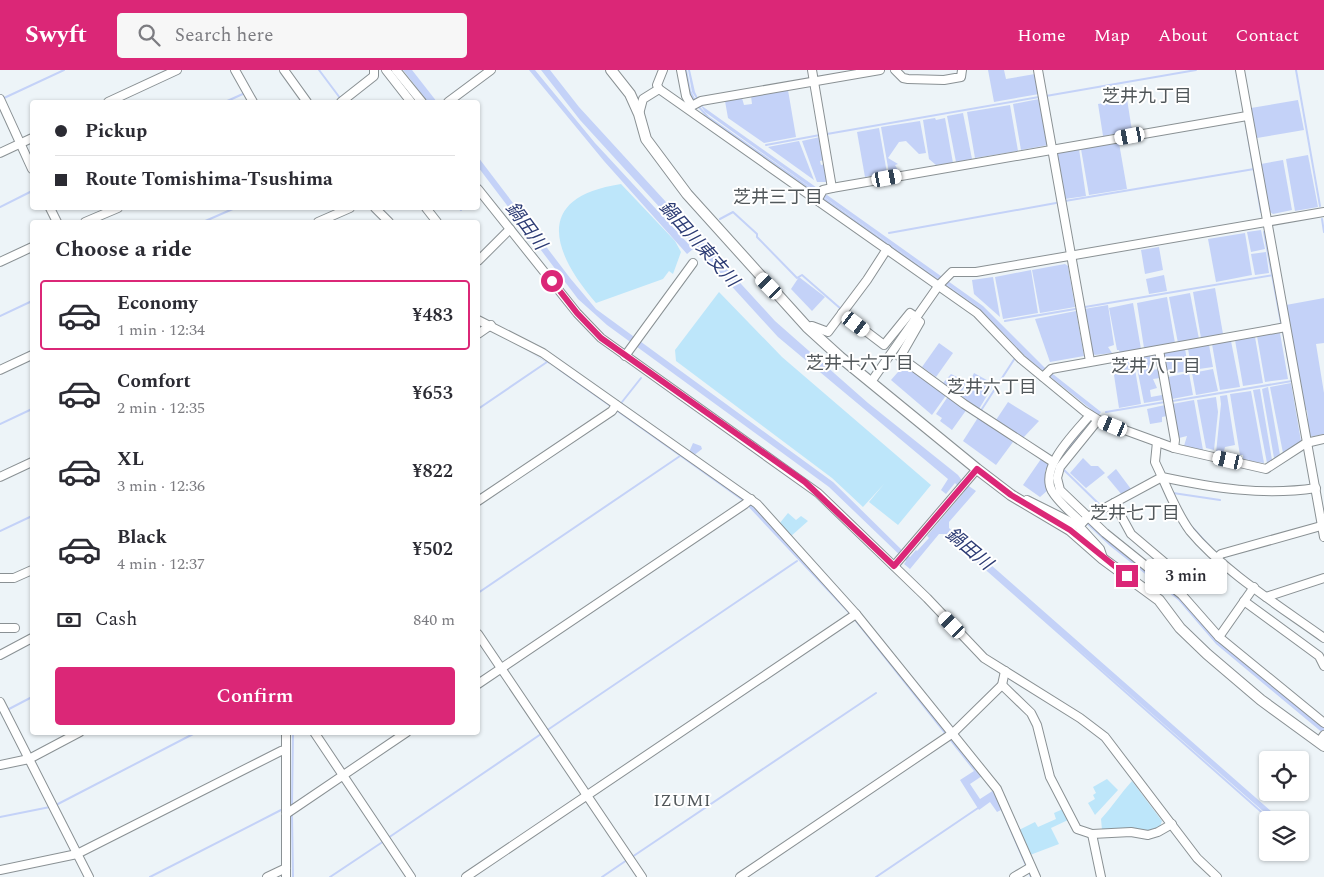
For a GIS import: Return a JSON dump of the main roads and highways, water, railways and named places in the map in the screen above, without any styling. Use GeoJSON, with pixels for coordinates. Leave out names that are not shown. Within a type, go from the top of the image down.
{"type":"FeatureCollection","features":[{"type":"Feature","properties":{"kind":"main road"},"geometry":{"type":"LineString","coordinates":[[611,70],[630,94],[639,114],[646,139],[687,194],[807,327],[977,469],[1011,495],[1070,530],[1103,559],[1159,600],[1180,628],[1232,676],[1322,740]]}},
{"type":"Feature","properties":{"kind":"water"},"geometry":{"type":"Polygon","coordinates":[[[403,70],[412,70],[435,100],[426,100],[403,70]]]}},
{"type":"Feature","properties":{"kind":"water"},"geometry":{"type":"Polygon","coordinates":[[[529,70],[535,70],[595,143],[693,249],[687,254],[604,161],[529,70]]]}},
{"type":"Feature","properties":{"kind":"water"},"geometry":{"type":"Polygon","coordinates":[[[541,70],[550,70],[579,107],[775,321],[868,403],[976,491],[949,522],[949,528],[1271,811],[1263,811],[1052,626],[1262,811],[1259,811],[945,534],[939,534],[910,569],[904,564],[906,561],[829,487],[607,325],[578,299],[480,170],[480,160],[570,278],[596,309],[833,482],[910,557],[929,538],[927,536],[964,492],[955,483],[946,494],[941,490],[948,479],[778,337],[580,120],[541,70]]]}},
{"type":"Feature","properties":{"kind":"water"},"geometry":{"type":"Polygon","coordinates":[[[688,70],[690,70],[695,92],[702,106],[983,306],[1044,367],[1101,412],[1057,467],[1054,477],[1100,532],[1182,599],[1233,654],[1324,728],[1324,734],[1216,644],[1178,600],[1110,546],[1060,499],[1051,485],[1055,463],[1093,411],[1027,358],[978,307],[705,112],[692,92],[688,70]]]}},
{"type":"Feature","properties":{"kind":"water"},"geometry":{"type":"Polygon","coordinates":[[[988,70],[1004,70],[1006,79],[1035,74],[1039,94],[994,102],[988,70]]]}},
{"type":"Feature","properties":{"kind":"water"},"geometry":{"type":"Polygon","coordinates":[[[788,90],[796,137],[764,143],[728,118],[725,101],[742,98],[744,105],[752,104],[751,96],[788,90]]]}},
{"type":"Feature","properties":{"kind":"water"},"geometry":{"type":"Polygon","coordinates":[[[1039,99],[1048,145],[1021,150],[1013,104],[1039,99]]]}},
{"type":"Feature","properties":{"kind":"water"},"geometry":{"type":"Polygon","coordinates":[[[1127,99],[1132,131],[1103,136],[1098,104],[1127,99]]]}},
{"type":"Feature","properties":{"kind":"water"},"geometry":{"type":"Polygon","coordinates":[[[1298,100],[1304,130],[1257,138],[1251,108],[1298,100]]]}},
{"type":"Feature","properties":{"kind":"water"},"geometry":{"type":"Polygon","coordinates":[[[1010,105],[1018,151],[975,158],[967,112],[1010,105]]]}},
{"type":"Feature","properties":{"kind":"water"},"geometry":{"type":"Polygon","coordinates":[[[963,113],[972,159],[956,162],[947,116],[963,113]]]}},
{"type":"Feature","properties":{"kind":"water"},"geometry":{"type":"Polygon","coordinates":[[[935,118],[936,120],[945,118],[953,163],[936,165],[929,159],[923,120],[935,118]]]}},
{"type":"Feature","properties":{"kind":"water"},"geometry":{"type":"Polygon","coordinates":[[[920,121],[926,153],[919,154],[906,141],[899,142],[888,158],[898,164],[895,165],[899,172],[889,173],[881,127],[920,121]]]}},
{"type":"Feature","properties":{"kind":"water"},"geometry":{"type":"Polygon","coordinates":[[[879,128],[887,173],[865,177],[857,132],[879,128]]]}},
{"type":"Feature","properties":{"kind":"water"},"geometry":{"type":"Polygon","coordinates":[[[820,137],[824,160],[820,161],[821,165],[825,164],[828,182],[817,182],[802,141],[820,137]]]}},
{"type":"Feature","properties":{"kind":"water"},"geometry":{"type":"Polygon","coordinates":[[[799,141],[814,180],[768,147],[799,141]]]}},
{"type":"Feature","properties":{"kind":"water"},"geometry":{"type":"Polygon","coordinates":[[[1119,143],[1127,189],[1089,195],[1081,149],[1119,143]]]}},
{"type":"Feature","properties":{"kind":"water"},"geometry":{"type":"Polygon","coordinates":[[[1079,149],[1086,196],[1065,199],[1057,153],[1079,149]]]}},
{"type":"Feature","properties":{"kind":"water"},"geometry":{"type":"Polygon","coordinates":[[[1308,155],[1318,207],[1295,211],[1286,159],[1308,155]]]}},
{"type":"Feature","properties":{"kind":"water"},"geometry":{"type":"Polygon","coordinates":[[[1283,160],[1292,210],[1273,214],[1270,212],[1261,164],[1283,160]]]}},
{"type":"Feature","properties":{"kind":"water"},"geometry":{"type":"Polygon","coordinates":[[[1261,230],[1265,249],[1251,252],[1247,232],[1261,230]]]}},
{"type":"Feature","properties":{"kind":"water"},"geometry":{"type":"Polygon","coordinates":[[[1245,233],[1252,275],[1216,282],[1208,239],[1245,233]]]}},
{"type":"Feature","properties":{"kind":"water"},"geometry":{"type":"Polygon","coordinates":[[[1159,247],[1163,270],[1145,274],[1141,250],[1159,247]]]}},
{"type":"Feature","properties":{"kind":"water"},"geometry":{"type":"Polygon","coordinates":[[[1266,252],[1269,273],[1255,275],[1251,254],[1266,252]]]}},
{"type":"Feature","properties":{"kind":"water"},"geometry":{"type":"Polygon","coordinates":[[[1065,264],[1068,266],[1075,307],[1040,313],[1032,270],[1065,264]]]}},
{"type":"Feature","properties":{"kind":"water"},"geometry":{"type":"Polygon","coordinates":[[[1031,270],[1038,313],[1003,319],[995,277],[1031,270]]]}},
{"type":"Feature","properties":{"kind":"water"},"geometry":{"type":"Polygon","coordinates":[[[1164,275],[1167,291],[1149,294],[1146,279],[1164,275]]]}},
{"type":"Feature","properties":{"kind":"water"},"geometry":{"type":"Polygon","coordinates":[[[799,277],[825,297],[812,311],[791,289],[799,277]]]}},
{"type":"Feature","properties":{"kind":"water"},"geometry":{"type":"Polygon","coordinates":[[[993,277],[1000,317],[974,294],[972,280],[993,277]]]}},
{"type":"Feature","properties":{"kind":"water"},"geometry":{"type":"Polygon","coordinates":[[[1215,288],[1223,334],[1201,338],[1193,292],[1215,288]]]}},
{"type":"Feature","properties":{"kind":"water"},"geometry":{"type":"Polygon","coordinates":[[[1190,293],[1199,339],[1178,343],[1169,297],[1190,293]]]}},
{"type":"Feature","properties":{"kind":"water"},"geometry":{"type":"Polygon","coordinates":[[[1167,297],[1175,343],[1144,348],[1137,303],[1167,297]]]}},
{"type":"Feature","properties":{"kind":"water"},"geometry":{"type":"Polygon","coordinates":[[[1324,298],[1324,343],[1316,344],[1324,393],[1324,434],[1309,437],[1306,420],[1308,419],[1307,410],[1304,411],[1286,305],[1324,298]]]}},
{"type":"Feature","properties":{"kind":"water"},"geometry":{"type":"Polygon","coordinates":[[[1133,303],[1141,349],[1120,353],[1117,350],[1109,308],[1133,303]]]}},
{"type":"Feature","properties":{"kind":"water"},"geometry":{"type":"Polygon","coordinates":[[[1108,305],[1114,345],[1108,347],[1112,353],[1095,355],[1092,353],[1084,309],[1108,305]]]}},
{"type":"Feature","properties":{"kind":"water"},"geometry":{"type":"Polygon","coordinates":[[[1076,311],[1084,356],[1050,362],[1035,319],[1076,311]]]}},
{"type":"Feature","properties":{"kind":"water"},"geometry":{"type":"Polygon","coordinates":[[[1280,333],[1288,379],[1265,382],[1257,336],[1280,333]]]}},
{"type":"Feature","properties":{"kind":"water"},"geometry":{"type":"Polygon","coordinates":[[[1255,337],[1263,383],[1243,386],[1235,340],[1255,337]]]}},
{"type":"Feature","properties":{"kind":"water"},"geometry":{"type":"Polygon","coordinates":[[[1231,341],[1240,387],[1220,390],[1212,344],[1231,341]]]}},
{"type":"Feature","properties":{"kind":"water"},"geometry":{"type":"Polygon","coordinates":[[[939,343],[953,353],[936,377],[922,367],[939,343]]]}},
{"type":"Feature","properties":{"kind":"water"},"geometry":{"type":"Polygon","coordinates":[[[1209,345],[1213,367],[1192,370],[1188,349],[1209,345]]]}},
{"type":"Feature","properties":{"kind":"water"},"geometry":{"type":"Polygon","coordinates":[[[1185,349],[1189,371],[1168,374],[1164,355],[1166,352],[1185,349]]]}},
{"type":"Feature","properties":{"kind":"water"},"geometry":{"type":"Polygon","coordinates":[[[1156,355],[1157,363],[1152,364],[1152,370],[1159,369],[1160,378],[1153,379],[1157,388],[1150,390],[1151,397],[1162,395],[1163,400],[1144,403],[1135,358],[1156,355]]]}},
{"type":"Feature","properties":{"kind":"water"},"geometry":{"type":"Polygon","coordinates":[[[1133,358],[1141,404],[1119,408],[1112,362],[1133,358]]]}},
{"type":"Feature","properties":{"kind":"water"},"geometry":{"type":"Polygon","coordinates":[[[905,364],[947,394],[932,415],[891,380],[905,364]]]}},
{"type":"Feature","properties":{"kind":"water"},"geometry":{"type":"Polygon","coordinates":[[[553,366],[689,452],[693,443],[701,446],[702,449],[693,456],[749,502],[852,614],[982,776],[970,784],[980,799],[994,790],[1033,877],[1030,877],[1001,810],[997,812],[990,802],[979,810],[960,780],[974,771],[850,615],[744,502],[553,366]]]}},
{"type":"Feature","properties":{"kind":"water"},"geometry":{"type":"Polygon","coordinates":[[[1213,369],[1218,391],[1196,395],[1192,373],[1213,369]]]}},
{"type":"Feature","properties":{"kind":"water"},"geometry":{"type":"Polygon","coordinates":[[[974,373],[994,384],[979,409],[962,397],[974,373]]]}},
{"type":"Feature","properties":{"kind":"water"},"geometry":{"type":"Polygon","coordinates":[[[1189,373],[1193,395],[1172,399],[1168,377],[1189,373]]]}},
{"type":"Feature","properties":{"kind":"water"},"geometry":{"type":"Polygon","coordinates":[[[951,374],[967,382],[960,395],[943,383],[951,374]]]}},
{"type":"Feature","properties":{"kind":"water"},"geometry":{"type":"Polygon","coordinates":[[[1291,383],[1301,441],[1283,453],[1270,387],[1291,383]]]}},
{"type":"Feature","properties":{"kind":"water"},"geometry":{"type":"Polygon","coordinates":[[[1268,387],[1280,455],[1274,458],[1262,389],[1268,387]]]}},
{"type":"Feature","properties":{"kind":"water"},"geometry":{"type":"Polygon","coordinates":[[[1260,389],[1272,460],[1267,463],[1253,390],[1260,389]]]}},
{"type":"Feature","properties":{"kind":"water"},"geometry":{"type":"Polygon","coordinates":[[[1251,391],[1264,463],[1243,460],[1243,455],[1240,455],[1230,394],[1251,391]]]}},
{"type":"Feature","properties":{"kind":"water"},"geometry":{"type":"Polygon","coordinates":[[[949,395],[967,409],[952,430],[940,421],[942,418],[936,414],[949,395]]]}},
{"type":"Feature","properties":{"kind":"water"},"geometry":{"type":"Polygon","coordinates":[[[1227,395],[1235,445],[1225,447],[1223,455],[1216,453],[1221,404],[1220,396],[1227,395]]]}},
{"type":"Feature","properties":{"kind":"water"},"geometry":{"type":"Polygon","coordinates":[[[1216,397],[1218,412],[1214,450],[1206,448],[1197,400],[1216,397]]]}},
{"type":"Feature","properties":{"kind":"water"},"geometry":{"type":"Polygon","coordinates":[[[1194,400],[1203,450],[1184,446],[1187,436],[1179,438],[1172,404],[1194,400]]]}},
{"type":"Feature","properties":{"kind":"water"},"geometry":{"type":"Polygon","coordinates":[[[1008,402],[1039,421],[1023,438],[996,420],[1008,402]]]}},
{"type":"Feature","properties":{"kind":"water"},"geometry":{"type":"Polygon","coordinates":[[[1165,405],[1167,416],[1162,417],[1162,422],[1150,424],[1147,409],[1165,405]]]}},
{"type":"Feature","properties":{"kind":"water"},"geometry":{"type":"Polygon","coordinates":[[[979,416],[1013,442],[996,465],[963,441],[979,416]]]}},
{"type":"Feature","properties":{"kind":"water"},"geometry":{"type":"Polygon","coordinates":[[[1083,458],[1091,466],[1098,466],[1105,473],[1086,488],[1070,473],[1083,458]]]}},
{"type":"Feature","properties":{"kind":"water"},"geometry":{"type":"Polygon","coordinates":[[[1041,459],[1049,463],[1045,471],[1048,490],[1040,497],[1023,485],[1041,459]]]}},
{"type":"Feature","properties":{"kind":"water"},"geometry":{"type":"Polygon","coordinates":[[[1116,469],[1131,489],[1122,495],[1107,477],[1116,469]]]}},
{"type":"Feature","properties":{"kind":"waterway"},"geometry":{"type":"LineString","coordinates":[[4,98],[64,70]]}},
{"type":"Feature","properties":{"kind":"waterway"},"geometry":{"type":"LineString","coordinates":[[319,70],[340,98]]}},
{"type":"Feature","properties":{"kind":"waterway"},"geometry":{"type":"LineString","coordinates":[[686,70],[690,91],[695,101]]}},
{"type":"Feature","properties":{"kind":"waterway"},"geometry":{"type":"LineString","coordinates":[[1046,96],[1196,70]]}},
{"type":"Feature","properties":{"kind":"waterway"},"geometry":{"type":"LineString","coordinates":[[1296,70],[1320,206]]}},
{"type":"Feature","properties":{"kind":"waterway"},"geometry":{"type":"LineString","coordinates":[[229,100],[245,93]]}},
{"type":"Feature","properties":{"kind":"waterway"},"geometry":{"type":"LineString","coordinates":[[827,134],[1039,97]]}},
{"type":"Feature","properties":{"kind":"waterway"},"geometry":{"type":"LineString","coordinates":[[697,105],[708,117],[818,194]]}},
{"type":"Feature","properties":{"kind":"waterway"},"geometry":{"type":"LineString","coordinates":[[1246,125],[1261,212]]}},
{"type":"Feature","properties":{"kind":"waterway"},"geometry":{"type":"LineString","coordinates":[[766,145],[820,135]]}},
{"type":"Feature","properties":{"kind":"waterway"},"geometry":{"type":"LineString","coordinates":[[1065,201],[1254,169]]}},
{"type":"Feature","properties":{"kind":"waterway"},"geometry":{"type":"LineString","coordinates":[[0,207],[30,192]]}},
{"type":"Feature","properties":{"kind":"waterway"},"geometry":{"type":"LineString","coordinates":[[822,197],[940,281]]}},
{"type":"Feature","properties":{"kind":"waterway"},"geometry":{"type":"LineString","coordinates":[[889,233],[1056,203]]}},
{"type":"Feature","properties":{"kind":"waterway"},"geometry":{"type":"LineString","coordinates":[[208,220],[230,210]]}},
{"type":"Feature","properties":{"kind":"waterway"},"geometry":{"type":"LineString","coordinates":[[720,219],[733,212],[757,234],[757,237],[797,278],[802,275],[841,309]]}},
{"type":"Feature","properties":{"kind":"waterway"},"geometry":{"type":"LineString","coordinates":[[1322,219],[1324,232]]}},
{"type":"Feature","properties":{"kind":"waterway"},"geometry":{"type":"LineString","coordinates":[[1264,232],[1281,323]]}},
{"type":"Feature","properties":{"kind":"waterway"},"geometry":{"type":"LineString","coordinates":[[1085,307],[1273,275]]}},
{"type":"Feature","properties":{"kind":"waterway"},"geometry":{"type":"LineString","coordinates":[[944,284],[978,308],[1014,347]]}},
{"type":"Feature","properties":{"kind":"waterway"},"geometry":{"type":"LineString","coordinates":[[0,316],[30,302]]}},
{"type":"Feature","properties":{"kind":"waterway"},"geometry":{"type":"LineString","coordinates":[[1005,321],[1075,309]]}},
{"type":"Feature","properties":{"kind":"waterway"},"geometry":{"type":"LineString","coordinates":[[1173,401],[1292,381],[1283,332]]}},
{"type":"Feature","properties":{"kind":"waterway"},"geometry":{"type":"LineString","coordinates":[[980,412],[1015,358]]}},
{"type":"Feature","properties":{"kind":"waterway"},"geometry":{"type":"LineString","coordinates":[[480,408],[547,362]]}},
{"type":"Feature","properties":{"kind":"waterway"},"geometry":{"type":"LineString","coordinates":[[622,402],[641,378]]}},
{"type":"Feature","properties":{"kind":"waterway"},"geometry":{"type":"LineString","coordinates":[[1106,412],[1165,402]]}},
{"type":"Feature","properties":{"kind":"waterway"},"geometry":{"type":"LineString","coordinates":[[0,424],[30,410]]}},
{"type":"Feature","properties":{"kind":"waterway"},"geometry":{"type":"LineString","coordinates":[[480,592],[680,456]]}},
{"type":"Feature","properties":{"kind":"waterway"},"geometry":{"type":"LineString","coordinates":[[1063,469],[1101,506]]}},
{"type":"Feature","properties":{"kind":"waterway"},"geometry":{"type":"LineString","coordinates":[[1173,493],[1220,500]]}},
{"type":"Feature","properties":{"kind":"waterway"},"geometry":{"type":"LineString","coordinates":[[0,531],[30,517]]}},
{"type":"Feature","properties":{"kind":"waterway"},"geometry":{"type":"LineString","coordinates":[[1192,527],[1210,547]]}},
{"type":"Feature","properties":{"kind":"waterway"},"geometry":{"type":"LineString","coordinates":[[546,731],[797,561]]}},
{"type":"Feature","properties":{"kind":"waterway"},"geometry":{"type":"LineString","coordinates":[[1235,569],[1245,577]]}},
{"type":"Feature","properties":{"kind":"waterway"},"geometry":{"type":"LineString","coordinates":[[632,857],[876,693]]}},
{"type":"Feature","properties":{"kind":"waterway"},"geometry":{"type":"LineString","coordinates":[[9,709],[30,698]]}},
{"type":"Feature","properties":{"kind":"waterway"},"geometry":{"type":"LineString","coordinates":[[388,838],[541,734]]}},
{"type":"Feature","properties":{"kind":"waterway"},"geometry":{"type":"LineString","coordinates":[[56,805],[191,735]]}},
{"type":"Feature","properties":{"kind":"waterway"},"geometry":{"type":"LineString","coordinates":[[282,735],[282,748]]}},
{"type":"Feature","properties":{"kind":"waterway"},"geometry":{"type":"LineString","coordinates":[[292,806],[293,735]]}},
{"type":"Feature","properties":{"kind":"waterway"},"geometry":{"type":"LineString","coordinates":[[282,753],[282,860]]}},
{"type":"Feature","properties":{"kind":"waterway"},"geometry":{"type":"LineString","coordinates":[[0,817],[50,807]]}},
{"type":"Feature","properties":{"kind":"waterway"},"geometry":{"type":"LineString","coordinates":[[876,877],[978,808]]}},
{"type":"Feature","properties":{"kind":"waterway"},"geometry":{"type":"LineString","coordinates":[[150,877],[281,810]]}},
{"type":"Feature","properties":{"kind":"waterway"},"geometry":{"type":"LineString","coordinates":[[292,814],[293,877]]}},
{"type":"Feature","properties":{"kind":"waterway"},"geometry":{"type":"LineString","coordinates":[[330,877],[384,841]]}},
{"type":"Feature","properties":{"kind":"waterway"},"geometry":{"type":"LineString","coordinates":[[602,877],[627,860]]}},
{"type":"Feature","properties":{"kind":"district","name":"芝井九丁目"},"geometry":{"type":"Point","coordinates":[1147,96]}},
{"type":"Feature","properties":{"kind":"district","name":"芝井三丁目"},"geometry":{"type":"Point","coordinates":[778,197]}},
{"type":"Feature","properties":{"kind":"district","name":"芝井十六丁目"},"geometry":{"type":"Point","coordinates":[860,363]}},
{"type":"Feature","properties":{"kind":"district","name":"芝井八丁目"},"geometry":{"type":"Point","coordinates":[1156,366]}},
{"type":"Feature","properties":{"kind":"district","name":"芝井六丁目"},"geometry":{"type":"Point","coordinates":[992,387]}},
{"type":"Feature","properties":{"kind":"district","name":"芝井七丁目"},"geometry":{"type":"Point","coordinates":[1135,513]}},
{"type":"Feature","properties":{"kind":"district","name":"IZUMI"},"geometry":{"type":"Point","coordinates":[682,800]}},
{"type":"Feature","properties":{"kind":"water label","name":"鍋田川"},"geometry":{"type":"Point","coordinates":[526,226]}},
{"type":"Feature","properties":{"kind":"water label","name":"鍋田川東支川"},"geometry":{"type":"Point","coordinates":[699,244]}},
{"type":"Feature","properties":{"kind":"water label","name":"鍋田川"},"geometry":{"type":"Point","coordinates":[969,549]}}]}
